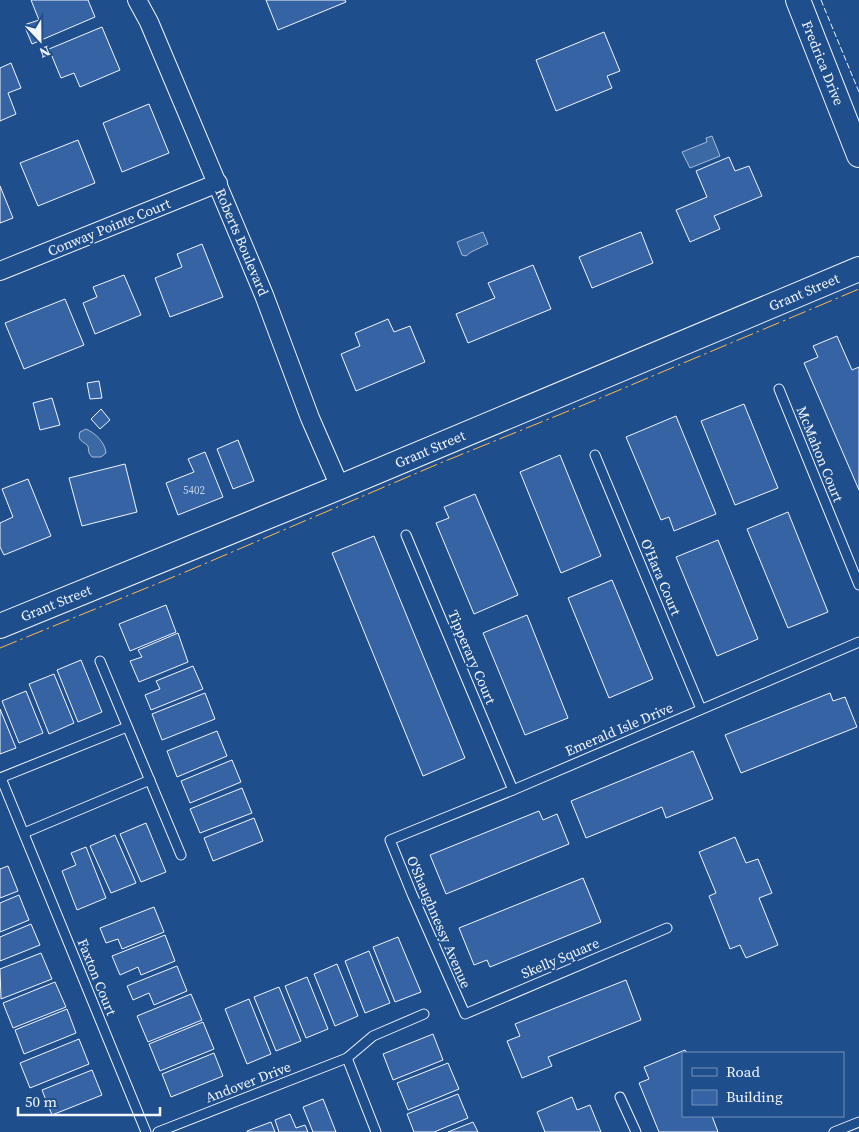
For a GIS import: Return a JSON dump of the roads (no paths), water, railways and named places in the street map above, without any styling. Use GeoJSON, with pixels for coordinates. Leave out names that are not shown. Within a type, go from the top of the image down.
{"type":"FeatureCollection","features":[{"type":"Feature","properties":{"kind":"street","name":"Roberts Boulevard"},"geometry":{"type":"LineString","coordinates":[[137,0],[149,22],[218,183],[264,295],[310,418],[340,488]]}},
{"type":"Feature","properties":{"kind":"street","name":"Fredrica Drive"},"geometry":{"type":"LineString","coordinates":[[798,0],[859,155]]}},
{"type":"Feature","properties":{"kind":"street","name":"Conway Pointe Court"},"geometry":{"type":"LineString","coordinates":[[0,271],[218,183]]}},
{"type":"Feature","properties":{"kind":"street","name":"Grant Street"},"geometry":{"type":"LineString","coordinates":[[0,626],[340,488],[859,269]]}},
{"type":"Feature","properties":{"kind":"lane","name":"McMahon Court"},"geometry":{"type":"LineString","coordinates":[[779,389],[859,585]]}},
{"type":"Feature","properties":{"kind":"lane","name":"O'Hara Court"},"geometry":{"type":"LineString","coordinates":[[596,455],[701,709]]}},
{"type":"Feature","properties":{"kind":"lane","name":"Tipperary Court"},"geometry":{"type":"LineString","coordinates":[[406,535],[513,790]]}},
{"type":"Feature","properties":{"kind":"lane","name":"Emerald Isle Drive"},"geometry":{"type":"LineString","coordinates":[[390,840],[513,790],[859,642]]}},
{"type":"Feature","properties":{"kind":"lane"},"geometry":{"type":"LineString","coordinates":[[100,661],[181,855]]}},
{"type":"Feature","properties":{"kind":"lane","name":"Faxton Court"},"geometry":{"type":"LineString","coordinates":[[128,727],[0,778],[146,1132]]}},
{"type":"Feature","properties":{"kind":"lane"},"geometry":{"type":"LineString","coordinates":[[24,833],[150,780]]}},
{"type":"Feature","properties":{"kind":"lane","name":"O'Shaughnessy Avenue"},"geometry":{"type":"LineString","coordinates":[[390,840],[464,1014]]}},
{"type":"Feature","properties":{"kind":"lane","name":"Skelly Square"},"geometry":{"type":"LineString","coordinates":[[464,1014],[667,928]]}},
{"type":"Feature","properties":{"kind":"lane","name":"Andover Drive"},"geometry":{"type":"LineString","coordinates":[[158,1132],[347,1058],[373,1036],[424,1014]]}},
{"type":"Feature","properties":{"kind":"lane"},"geometry":{"type":"LineString","coordinates":[[347,1058],[376,1132]]}},
{"type":"Feature","properties":{"kind":"lane"},"geometry":{"type":"LineString","coordinates":[[620,1097],[636,1132]]}},
{"type":"Feature","properties":{"kind":"lane"},"geometry":{"type":"LineString","coordinates":[[834,1132],[859,1122]]}},
{"type":"Feature","properties":{"kind":"water"},"geometry":{"type":"Polygon","coordinates":[[[712,136],[720,156],[690,168],[682,152],[707,142],[706,138],[712,136]]]}},
{"type":"Feature","properties":{"kind":"water"},"geometry":{"type":"Polygon","coordinates":[[[483,232],[488,244],[466,256],[462,255],[457,242],[483,232]]]}},
{"type":"Feature","properties":{"kind":"water"},"geometry":{"type":"Polygon","coordinates":[[[86,429],[96,435],[104,445],[106,453],[101,457],[92,457],[88,446],[80,439],[80,432],[86,429]]]}}]}
